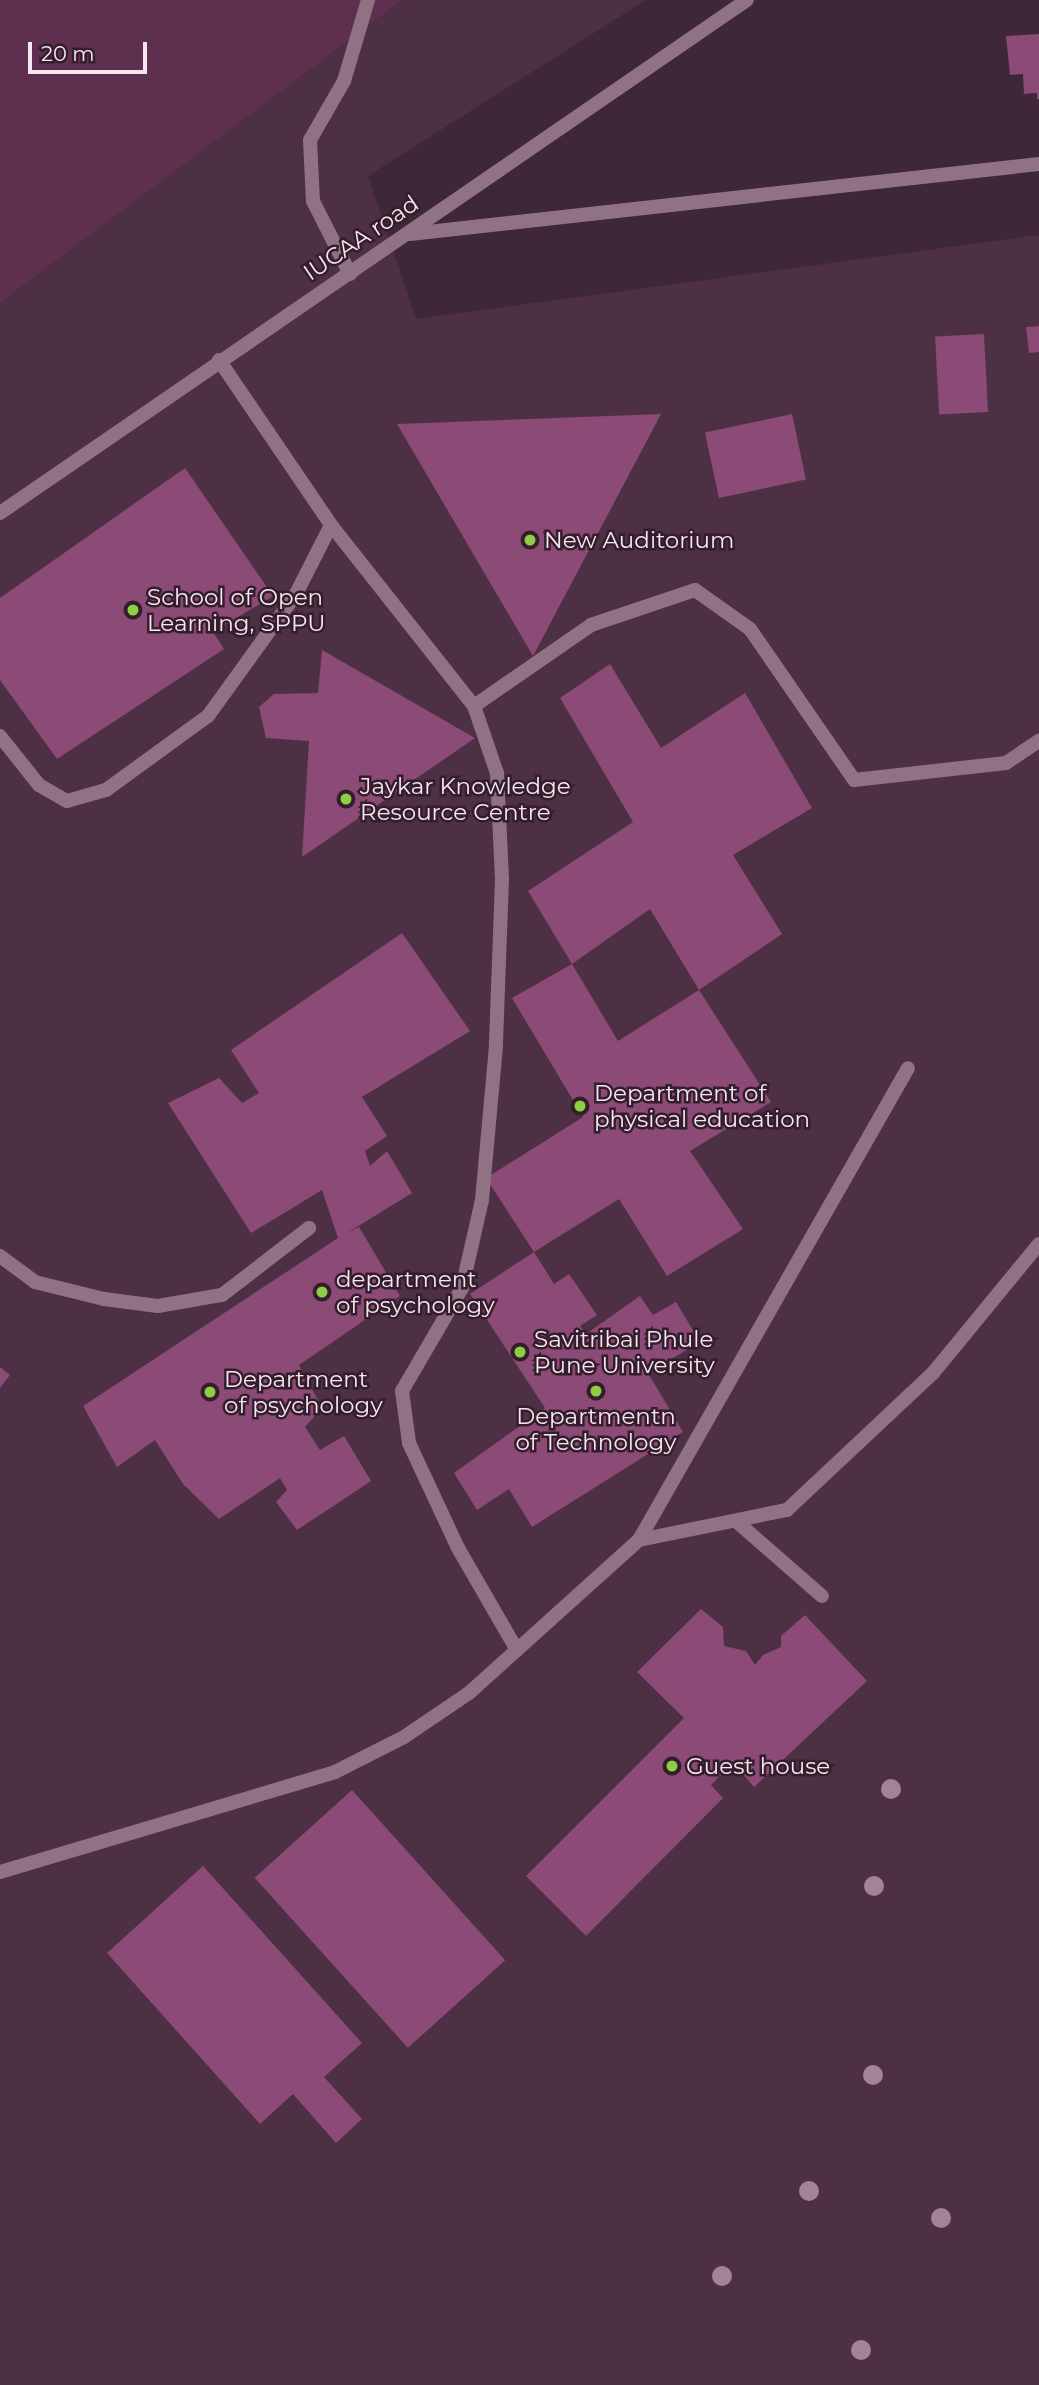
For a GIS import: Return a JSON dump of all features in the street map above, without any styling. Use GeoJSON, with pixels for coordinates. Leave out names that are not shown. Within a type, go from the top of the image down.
{"type":"FeatureCollection","features":[{"type":"Feature","properties":{"kind":"lane"},"geometry":{"type":"LineString","coordinates":[[350,274],[313,201],[310,141],[344,81],[368,0]]}},
{"type":"Feature","properties":{"kind":"lane","name":"IUCAA road"},"geometry":{"type":"LineString","coordinates":[[0,513],[219,360],[409,234],[747,0]]}},
{"type":"Feature","properties":{"kind":"lane"},"geometry":{"type":"LineString","coordinates":[[409,234],[1039,164]]}},
{"type":"Feature","properties":{"kind":"lane"},"geometry":{"type":"LineString","coordinates":[[219,360],[331,525],[474,706],[497,772],[502,879],[496,1046],[482,1200],[462,1288],[402,1391],[409,1443],[458,1548],[517,1650]]}},
{"type":"Feature","properties":{"kind":"lane"},"geometry":{"type":"LineString","coordinates":[[0,736],[39,785],[67,801],[106,790],[208,716],[296,594],[331,525]]}},
{"type":"Feature","properties":{"kind":"lane"},"geometry":{"type":"LineString","coordinates":[[474,706],[591,625],[695,590],[750,629],[854,780],[1006,763],[1039,741]]}},
{"type":"Feature","properties":{"kind":"lane"},"geometry":{"type":"LineString","coordinates":[[0,1872],[335,1772],[404,1737],[469,1693],[639,1540],[908,1068]]}},
{"type":"Feature","properties":{"kind":"lane"},"geometry":{"type":"LineString","coordinates":[[0,1256],[35,1282],[104,1299],[158,1306],[222,1295],[309,1228]]}},
{"type":"Feature","properties":{"kind":"lane"},"geometry":{"type":"LineString","coordinates":[[639,1540],[788,1510],[933,1373],[1039,1244]]}},
{"type":"Feature","properties":{"kind":"lane"},"geometry":{"type":"LineString","coordinates":[[736,1521],[822,1596]]}},
{"type":"Feature","properties":{"kind":"shaded area","name":"Savitribai Phule Pune University"},"geometry":{"type":"Polygon","coordinates":[[[0,0],[646,0],[368,176],[416,319],[1039,235],[1039,2385],[0,2385],[0,0]]]}},
{"type":"Feature","properties":{"kind":"shaded area"},"geometry":{"type":"Polygon","coordinates":[[[0,0],[402,0],[0,303],[0,0]]]}},
{"type":"Feature","properties":{"kind":"building"},"geometry":{"type":"Polygon","coordinates":[[[1039,34],[1037,99],[1037,93],[1024,94],[1023,74],[1010,75],[1006,36],[1039,34]]]}},
{"type":"Feature","properties":{"kind":"building"},"geometry":{"type":"Polygon","coordinates":[[[1039,326],[1039,352],[1029,353],[1026,327],[1039,326]]]}},
{"type":"Feature","properties":{"kind":"building"},"geometry":{"type":"Polygon","coordinates":[[[984,334],[988,412],[939,414],[935,337],[984,334]]]}},
{"type":"Feature","properties":{"kind":"building","name":"New Auditorium"},"geometry":{"type":"Polygon","coordinates":[[[661,414],[533,656],[397,424],[661,414]]]}},
{"type":"Feature","properties":{"kind":"building"},"geometry":{"type":"Polygon","coordinates":[[[792,414],[806,480],[719,498],[705,433],[792,414]]]}},
{"type":"Feature","properties":{"kind":"building"},"geometry":{"type":"Polygon","coordinates":[[[185,468],[273,596],[213,632],[224,649],[57,759],[0,680],[0,598],[185,468]]]}},
{"type":"Feature","properties":{"kind":"building","name":"Jaykar Knowledge Resource Centre"},"geometry":{"type":"Polygon","coordinates":[[[322,650],[475,738],[302,857],[309,741],[266,738],[259,707],[274,694],[318,693],[322,650]]]}},
{"type":"Feature","properties":{"kind":"building"},"geometry":{"type":"Polygon","coordinates":[[[610,664],[661,748],[745,693],[812,808],[733,855],[782,934],[699,990],[650,909],[572,964],[528,891],[633,822],[560,698],[610,664]]]}},
{"type":"Feature","properties":{"kind":"building"},"geometry":{"type":"Polygon","coordinates":[[[402,933],[470,1031],[362,1097],[387,1136],[365,1151],[370,1166],[387,1151],[412,1193],[347,1233],[359,1227],[400,1296],[299,1365],[322,1408],[305,1427],[320,1450],[344,1436],[371,1481],[297,1530],[276,1502],[287,1490],[280,1478],[219,1519],[183,1484],[155,1440],[117,1467],[83,1406],[338,1238],[322,1190],[251,1233],[168,1103],[219,1078],[242,1103],[259,1093],[231,1050],[402,933]]]}},
{"type":"Feature","properties":{"kind":"building"},"geometry":{"type":"Polygon","coordinates":[[[572,964],[618,1041],[699,990],[771,1102],[690,1151],[743,1229],[667,1276],[619,1199],[534,1252],[486,1178],[583,1117],[512,998],[572,964]]]}},
{"type":"Feature","properties":{"kind":"building","name":"Departmentn of Technology"},"geometry":{"type":"Polygon","coordinates":[[[534,1252],[554,1284],[569,1274],[597,1315],[580,1326],[586,1334],[640,1296],[653,1315],[676,1302],[700,1342],[648,1373],[683,1432],[532,1527],[509,1489],[477,1510],[454,1473],[545,1408],[470,1294],[534,1252]]]}},
{"type":"Feature","properties":{"kind":"building"},"geometry":{"type":"Polygon","coordinates":[[[0,1367],[10,1375],[0,1388],[0,1367]]]}},
{"type":"Feature","properties":{"kind":"building"},"geometry":{"type":"Polygon","coordinates":[[[701,1609],[723,1627],[724,1646],[746,1651],[755,1665],[763,1655],[781,1647],[781,1636],[805,1615],[867,1681],[754,1787],[733,1762],[711,1785],[723,1798],[586,1936],[526,1876],[684,1718],[637,1672],[701,1609]]]}},
{"type":"Feature","properties":{"kind":"building"},"geometry":{"type":"Polygon","coordinates":[[[352,1790],[505,1960],[408,2048],[255,1878],[352,1790]]]}},
{"type":"Feature","properties":{"kind":"building"},"geometry":{"type":"Polygon","coordinates":[[[203,1866],[362,2043],[324,2077],[362,2119],[336,2143],[293,2094],[260,2124],[107,1953],[203,1866]]]}},
{"type":"Feature","properties":{"kind":"place","name":"New Auditorium"},"geometry":{"type":"Point","coordinates":[530,540]}},
{"type":"Feature","properties":{"kind":"place","name":"School of Open Learning, SPPU"},"geometry":{"type":"Point","coordinates":[133,610]}},
{"type":"Feature","properties":{"kind":"place","name":"Jaykar Knowledge Resource Centre"},"geometry":{"type":"Point","coordinates":[346,799]}},
{"type":"Feature","properties":{"kind":"place","name":"Department of physical education"},"geometry":{"type":"Point","coordinates":[580,1106]}},
{"type":"Feature","properties":{"kind":"place","name":"department of psychology"},"geometry":{"type":"Point","coordinates":[322,1292]}},
{"type":"Feature","properties":{"kind":"place","name":"Savitribai Phule Pune University"},"geometry":{"type":"Point","coordinates":[520,1352]}},
{"type":"Feature","properties":{"kind":"place","name":"Departmentn of Technology"},"geometry":{"type":"Point","coordinates":[596,1391]}},
{"type":"Feature","properties":{"kind":"place","name":"Department of psychology"},"geometry":{"type":"Point","coordinates":[210,1392]}},
{"type":"Feature","properties":{"kind":"place","name":"Guest house"},"geometry":{"type":"Point","coordinates":[672,1766]}}]}
